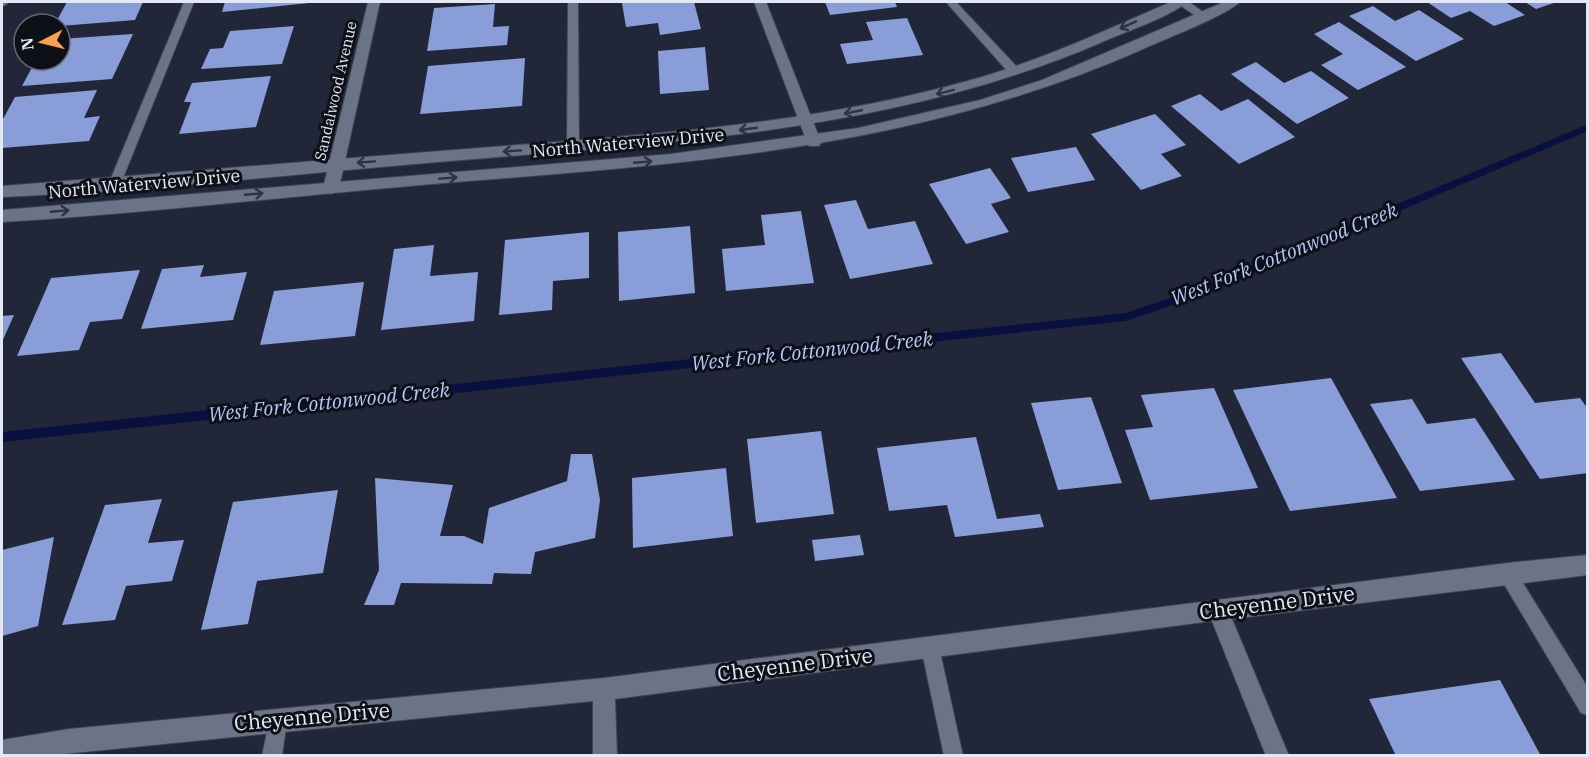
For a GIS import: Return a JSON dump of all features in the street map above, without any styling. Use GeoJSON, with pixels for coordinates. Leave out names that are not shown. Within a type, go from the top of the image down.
{"type":"FeatureCollection","features":[{"type":"Feature","properties":{"kind":"street","name":"Sandalwood Avenue"},"geometry":{"type":"LineString","coordinates":[[331,188],[374,2]]}},
{"type":"Feature","properties":{"kind":"street"},"geometry":{"type":"LineString","coordinates":[[760,2],[814,142]]}},
{"type":"Feature","properties":{"kind":"street","name":"North Waterview Drive"},"geometry":{"type":"LineString","coordinates":[[2,192],[722,133],[806,121],[901,103],[1014,71],[1086,44],[1181,2]]}},
{"type":"Feature","properties":{"kind":"street"},"geometry":{"type":"LineString","coordinates":[[1181,2],[1202,16]]}},
{"type":"Feature","properties":{"kind":"street","name":"North Waterview Drive"},"geometry":{"type":"LineString","coordinates":[[2,216],[689,158],[814,142],[911,123],[985,104],[1106,60],[1234,2]]}},
{"type":"Feature","properties":{"kind":"street","name":"Cheyenne Drive"},"geometry":{"type":"LineString","coordinates":[[2,751],[69,740],[604,689],[1508,573],[1587,565]]}},
{"type":"Feature","properties":{"kind":"street"},"geometry":{"type":"LineString","coordinates":[[1218,610],[1278,756]]}},
{"type":"Feature","properties":{"kind":"street"},"geometry":{"type":"LineString","coordinates":[[604,689],[605,756]]}},
{"type":"Feature","properties":{"kind":"lane"},"geometry":{"type":"LineString","coordinates":[[115,183],[189,2]]}},
{"type":"Feature","properties":{"kind":"lane"},"geometry":{"type":"LineString","coordinates":[[573,2],[573,146]]}},
{"type":"Feature","properties":{"kind":"lane"},"geometry":{"type":"LineString","coordinates":[[951,2],[1014,71]]}},
{"type":"Feature","properties":{"kind":"lane"},"geometry":{"type":"LineString","coordinates":[[1508,573],[1587,706]]}},
{"type":"Feature","properties":{"kind":"lane"},"geometry":{"type":"LineString","coordinates":[[930,647],[954,756]]}},
{"type":"Feature","properties":{"kind":"lane"},"geometry":{"type":"LineString","coordinates":[[272,756],[278,720]]}},
{"type":"Feature","properties":{"kind":"building"},"geometry":{"type":"Polygon","coordinates":[[[67,2],[143,2],[135,20],[72,25],[72,12],[62,12],[67,2]]]}},
{"type":"Feature","properties":{"kind":"building"},"geometry":{"type":"Polygon","coordinates":[[[225,2],[309,2],[309,3],[222,12],[225,2]]]}},
{"type":"Feature","properties":{"kind":"building"},"geometry":{"type":"Polygon","coordinates":[[[694,2],[701,29],[660,35],[658,23],[626,27],[622,3],[694,2]]]}},
{"type":"Feature","properties":{"kind":"building"},"geometry":{"type":"Polygon","coordinates":[[[825,2],[895,2],[897,7],[830,15],[825,2]]]}},
{"type":"Feature","properties":{"kind":"building"},"geometry":{"type":"Polygon","coordinates":[[[1427,2],[1505,2],[1525,15],[1494,26],[1470,11],[1451,18],[1427,2]]]}},
{"type":"Feature","properties":{"kind":"building"},"geometry":{"type":"Polygon","coordinates":[[[1525,2],[1557,2],[1536,9],[1525,2]]]}},
{"type":"Feature","properties":{"kind":"building"},"geometry":{"type":"Polygon","coordinates":[[[495,4],[493,27],[509,26],[507,45],[427,51],[434,8],[495,4]]]}},
{"type":"Feature","properties":{"kind":"building"},"geometry":{"type":"Polygon","coordinates":[[[1373,6],[1395,21],[1419,10],[1464,39],[1416,61],[1349,16],[1373,6]]]}},
{"type":"Feature","properties":{"kind":"building"},"geometry":{"type":"Polygon","coordinates":[[[907,18],[923,55],[847,64],[840,44],[873,40],[866,22],[907,18]]]}},
{"type":"Feature","properties":{"kind":"building"},"geometry":{"type":"Polygon","coordinates":[[[1339,22],[1406,67],[1358,90],[1321,65],[1343,54],[1314,34],[1339,22]]]}},
{"type":"Feature","properties":{"kind":"building"},"geometry":{"type":"Polygon","coordinates":[[[294,26],[282,64],[201,69],[210,49],[223,48],[230,31],[294,26]]]}},
{"type":"Feature","properties":{"kind":"building"},"geometry":{"type":"Polygon","coordinates":[[[133,34],[112,79],[22,86],[30,72],[72,72],[72,38],[133,34]]]}},
{"type":"Feature","properties":{"kind":"building"},"geometry":{"type":"Polygon","coordinates":[[[705,47],[709,90],[660,94],[658,51],[705,47]]]}},
{"type":"Feature","properties":{"kind":"building"},"geometry":{"type":"Polygon","coordinates":[[[525,58],[522,106],[420,114],[428,66],[525,58]]]}},
{"type":"Feature","properties":{"kind":"building"},"geometry":{"type":"Polygon","coordinates":[[[1256,62],[1284,83],[1311,71],[1349,98],[1297,124],[1231,74],[1256,62]]]}},
{"type":"Feature","properties":{"kind":"building"},"geometry":{"type":"Polygon","coordinates":[[[271,76],[256,127],[179,134],[191,102],[184,102],[192,83],[271,76]]]}},
{"type":"Feature","properties":{"kind":"building"},"geometry":{"type":"Polygon","coordinates":[[[97,90],[84,118],[100,116],[89,141],[2,148],[2,121],[15,97],[97,90]]]}},
{"type":"Feature","properties":{"kind":"building"},"geometry":{"type":"Polygon","coordinates":[[[1200,94],[1221,111],[1248,99],[1295,137],[1239,164],[1171,106],[1200,94]]]}},
{"type":"Feature","properties":{"kind":"building"},"geometry":{"type":"Polygon","coordinates":[[[1155,114],[1186,145],[1161,154],[1182,176],[1141,190],[1091,134],[1155,114]]]}},
{"type":"Feature","properties":{"kind":"building"},"geometry":{"type":"Polygon","coordinates":[[[1076,147],[1095,180],[1028,192],[1011,158],[1076,147]]]}},
{"type":"Feature","properties":{"kind":"building"},"geometry":{"type":"Polygon","coordinates":[[[990,168],[1011,198],[991,204],[1009,232],[966,244],[929,184],[990,168]]]}},
{"type":"Feature","properties":{"kind":"building"},"geometry":{"type":"Polygon","coordinates":[[[856,200],[868,229],[915,221],[933,264],[850,279],[824,205],[856,200]]]}},
{"type":"Feature","properties":{"kind":"building"},"geometry":{"type":"Polygon","coordinates":[[[801,211],[814,283],[726,291],[722,249],[765,245],[761,215],[801,211]]]}},
{"type":"Feature","properties":{"kind":"building"},"geometry":{"type":"Polygon","coordinates":[[[690,226],[695,293],[619,301],[618,232],[690,226]]]}},
{"type":"Feature","properties":{"kind":"building"},"geometry":{"type":"Polygon","coordinates":[[[589,232],[589,278],[553,281],[552,310],[499,315],[505,240],[589,232]]]}},
{"type":"Feature","properties":{"kind":"building"},"geometry":{"type":"Polygon","coordinates":[[[434,245],[430,276],[478,272],[474,321],[381,330],[394,249],[434,245]]]}},
{"type":"Feature","properties":{"kind":"building"},"geometry":{"type":"Polygon","coordinates":[[[204,265],[200,277],[247,272],[233,320],[141,329],[162,269],[204,265]]]}},
{"type":"Feature","properties":{"kind":"building"},"geometry":{"type":"Polygon","coordinates":[[[140,270],[122,319],[90,322],[79,350],[17,356],[51,278],[140,270]]]}},
{"type":"Feature","properties":{"kind":"building"},"geometry":{"type":"Polygon","coordinates":[[[364,282],[355,336],[260,345],[274,291],[364,282]]]}},
{"type":"Feature","properties":{"kind":"building"},"geometry":{"type":"Polygon","coordinates":[[[14,315],[2,342],[2,316],[14,315]]]}},
{"type":"Feature","properties":{"kind":"building"},"geometry":{"type":"Polygon","coordinates":[[[1501,353],[1535,403],[1580,398],[1588,409],[1588,473],[1540,479],[1461,358],[1501,353]]]}},
{"type":"Feature","properties":{"kind":"building"},"geometry":{"type":"Polygon","coordinates":[[[1331,378],[1397,498],[1290,511],[1233,390],[1331,378]]]}},
{"type":"Feature","properties":{"kind":"building"},"geometry":{"type":"Polygon","coordinates":[[[1214,388],[1258,488],[1150,500],[1125,430],[1153,427],[1141,395],[1214,388]]]}},
{"type":"Feature","properties":{"kind":"building"},"geometry":{"type":"Polygon","coordinates":[[[1091,397],[1122,483],[1058,490],[1031,403],[1091,397]]]}},
{"type":"Feature","properties":{"kind":"building"},"geometry":{"type":"Polygon","coordinates":[[[1412,399],[1427,424],[1475,418],[1515,480],[1420,491],[1370,404],[1412,399]]]}},
{"type":"Feature","properties":{"kind":"building"},"geometry":{"type":"Polygon","coordinates":[[[821,431],[834,514],[756,523],[747,439],[821,431]]]}},
{"type":"Feature","properties":{"kind":"building"},"geometry":{"type":"Polygon","coordinates":[[[976,437],[997,519],[1040,514],[1044,527],[955,537],[947,505],[889,511],[877,448],[976,437]]]}},
{"type":"Feature","properties":{"kind":"building"},"geometry":{"type":"Polygon","coordinates":[[[571,454],[592,454],[600,500],[595,538],[535,552],[531,574],[494,573],[492,584],[401,583],[394,605],[364,605],[379,570],[375,478],[453,485],[440,536],[464,536],[483,544],[489,508],[567,481],[571,454]]]}},
{"type":"Feature","properties":{"kind":"building"},"geometry":{"type":"Polygon","coordinates":[[[726,468],[733,536],[633,548],[632,478],[726,468]]]}},
{"type":"Feature","properties":{"kind":"building"},"geometry":{"type":"Polygon","coordinates":[[[338,490],[323,573],[257,581],[248,624],[201,630],[233,502],[338,490]]]}},
{"type":"Feature","properties":{"kind":"building"},"geometry":{"type":"Polygon","coordinates":[[[162,499],[148,543],[184,540],[172,581],[126,586],[115,620],[62,625],[105,505],[162,499]]]}},
{"type":"Feature","properties":{"kind":"building"},"geometry":{"type":"Polygon","coordinates":[[[860,535],[864,555],[815,561],[812,540],[860,535]]]}},
{"type":"Feature","properties":{"kind":"building"},"geometry":{"type":"Polygon","coordinates":[[[54,537],[38,626],[2,636],[2,550],[54,537]]]}},
{"type":"Feature","properties":{"kind":"building"},"geometry":{"type":"Polygon","coordinates":[[[1500,680],[1541,756],[1396,756],[1369,699],[1500,680]]]}},
{"type":"Feature","properties":{"kind":"waterway","name":"West Fork Cottonwood Creek"},"geometry":{"type":"LineString","coordinates":[[2,437],[1126,317],[1196,293],[1588,127]]}}]}
